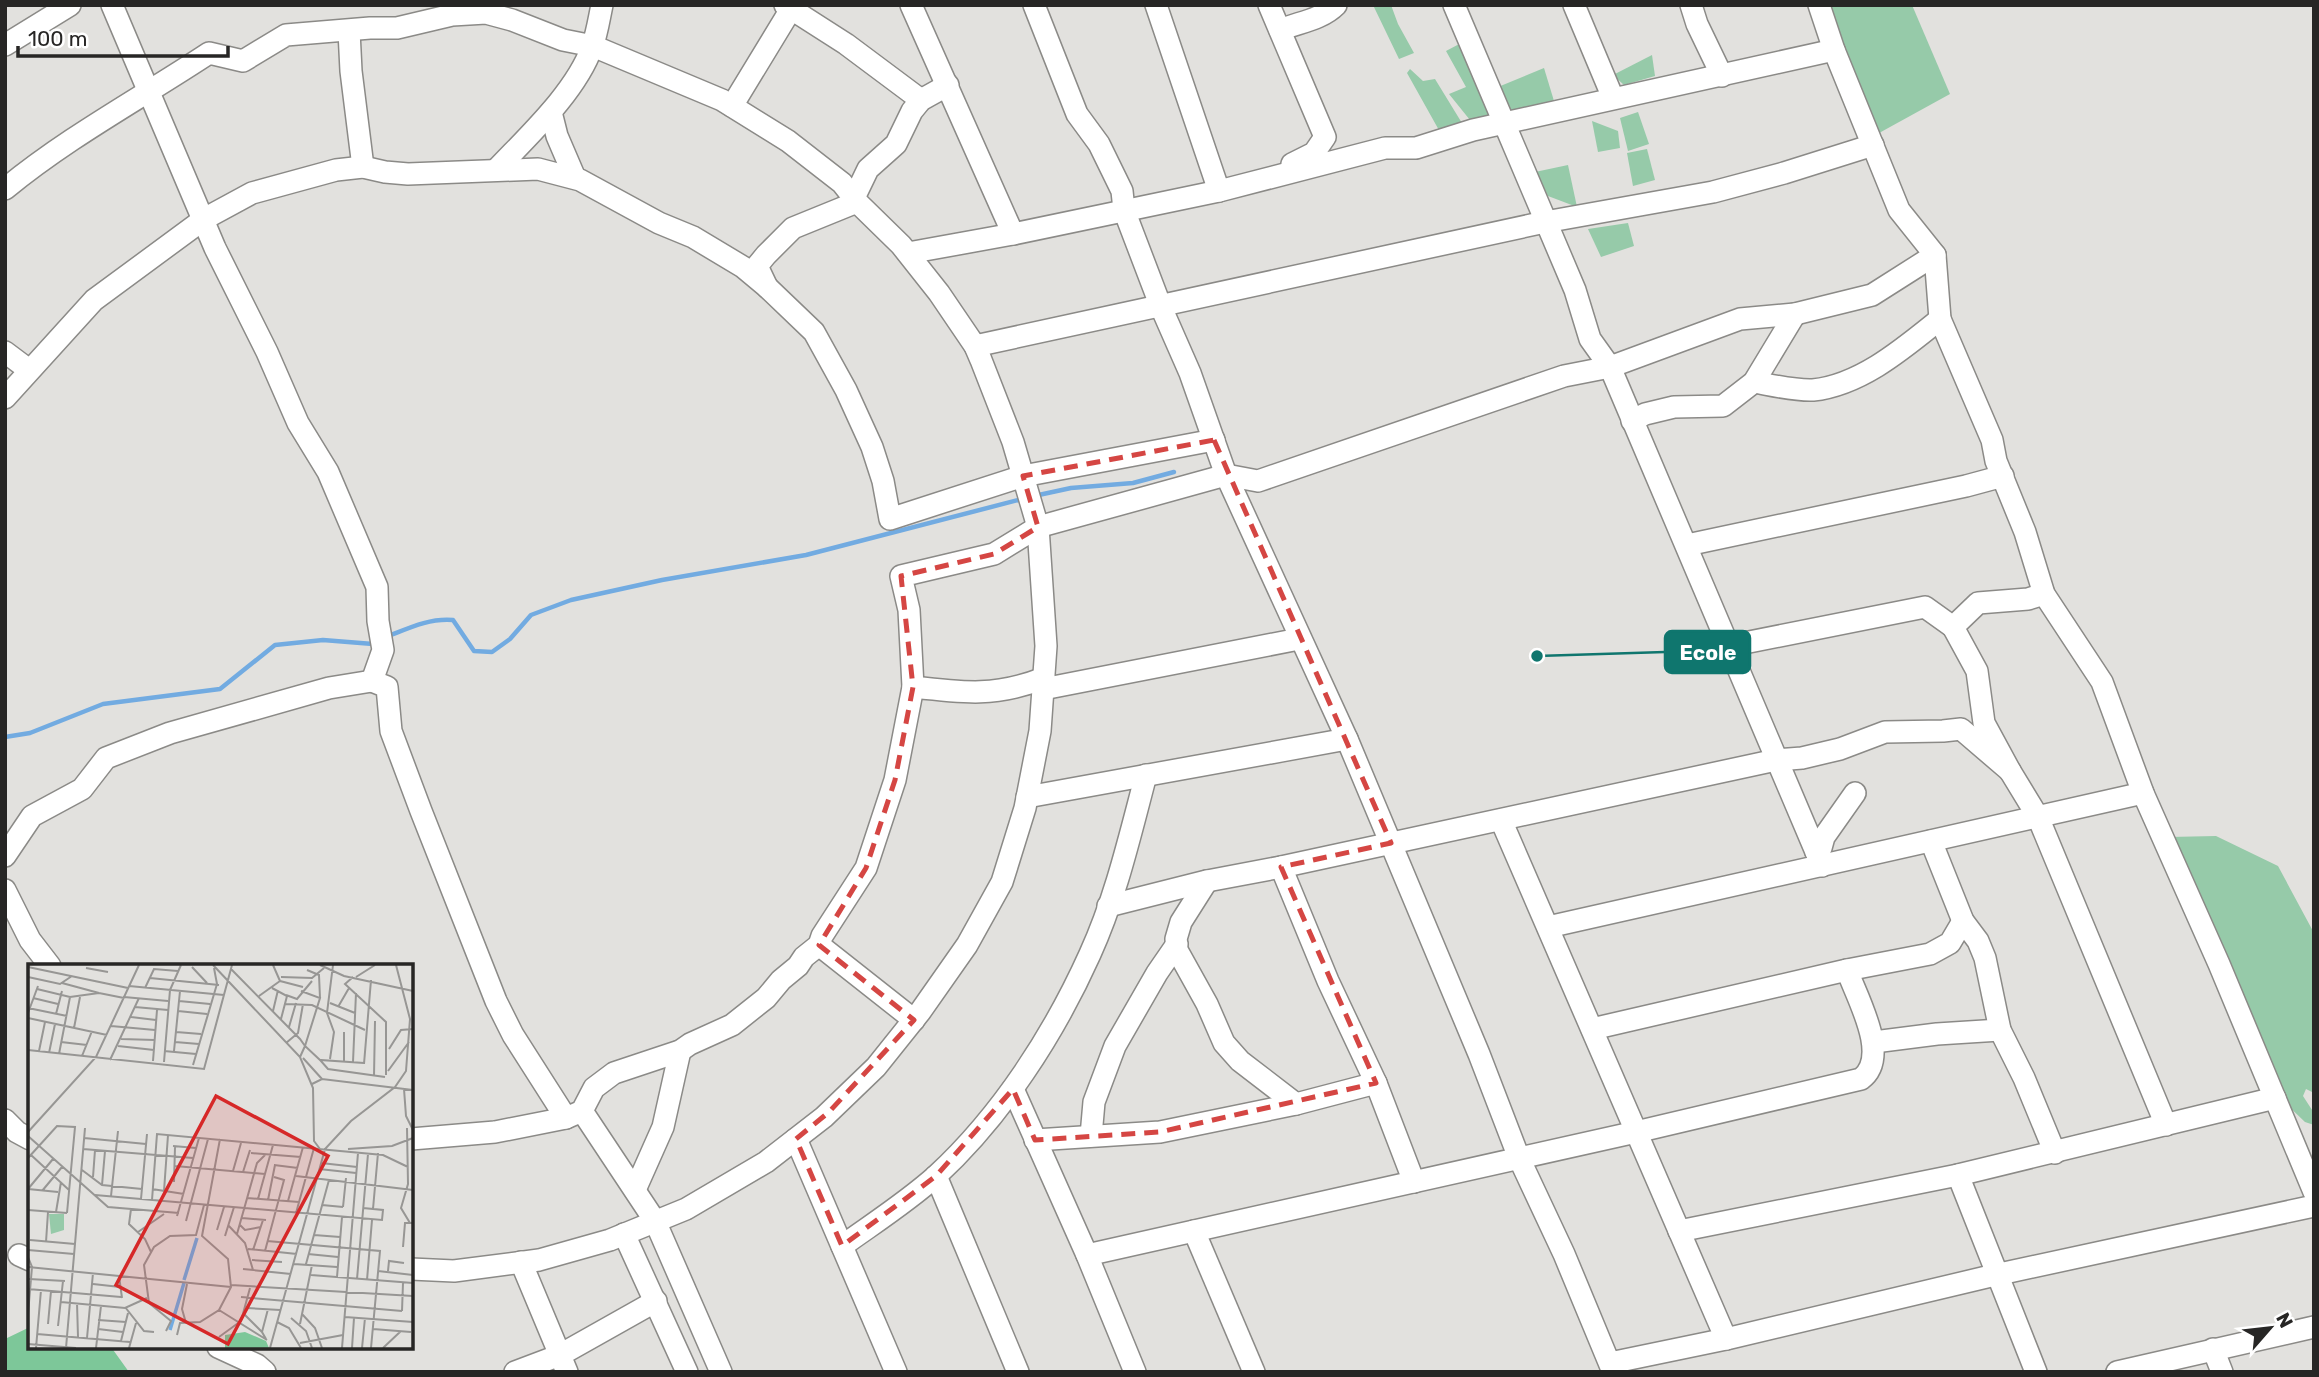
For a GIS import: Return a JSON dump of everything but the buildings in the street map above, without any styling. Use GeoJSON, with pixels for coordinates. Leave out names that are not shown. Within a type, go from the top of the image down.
{"type":"FeatureCollection","features":[{"type":"Feature","properties":{"kind":"street"},"geometry":{"type":"LineString","coordinates":[[5,45],[70,5]]}},
{"type":"Feature","properties":{"kind":"street"},"geometry":{"type":"LineString","coordinates":[[112,5],[215,248],[267,352],[298,423],[328,472],[377,587],[378,621],[383,650],[372,681]]}},
{"type":"Feature","properties":{"kind":"street"},"geometry":{"type":"LineString","coordinates":[[496,170],[551,112],[583,67],[593,47],[603,5]]}},
{"type":"Feature","properties":{"kind":"street"},"geometry":{"type":"LineString","coordinates":[[911,5],[1013,234]]}},
{"type":"Feature","properties":{"kind":"street"},"geometry":{"type":"LineString","coordinates":[[1034,5],[1077,114],[1099,144],[1122,191],[1124,210],[1161,307],[1190,373],[1226,475],[1347,739],[1520,1158],[1611,1367],[1995,1275],[2314,1206]]}},
{"type":"Feature","properties":{"kind":"street"},"geometry":{"type":"LineString","coordinates":[[1156,5],[1219,191]]}},
{"type":"Feature","properties":{"kind":"street"},"geometry":{"type":"LineString","coordinates":[[1262,180],[1314,153],[1325,137],[1269,5]]}},
{"type":"Feature","properties":{"kind":"street"},"geometry":{"type":"LineString","coordinates":[[1280,30],[1314,20],[1336,5]]}},
{"type":"Feature","properties":{"kind":"street"},"geometry":{"type":"LineString","coordinates":[[1454,5],[1575,290],[1590,339],[1610,367],[1819,859]]}},
{"type":"Feature","properties":{"kind":"street"},"geometry":{"type":"LineString","coordinates":[[1574,5],[1613,98]]}},
{"type":"Feature","properties":{"kind":"street"},"geometry":{"type":"LineString","coordinates":[[1691,5],[1697,24],[1722,76]]}},
{"type":"Feature","properties":{"kind":"street"},"geometry":{"type":"LineString","coordinates":[[1819,5],[1834,50],[1899,210],[1935,255],[1940,319],[1992,440],[1996,461],[2025,532],[2044,594],[2102,682],[2143,793],[2219,964],[2314,1192]]}},
{"type":"Feature","properties":{"kind":"street"},"geometry":{"type":"LineString","coordinates":[[732,106],[788,7],[846,44],[921,100]]}},
{"type":"Feature","properties":{"kind":"street"},"geometry":{"type":"LineString","coordinates":[[5,189],[88,129],[209,53],[243,61],[286,35],[397,28],[452,15],[486,13],[563,40],[593,47],[722,100],[788,141],[842,183],[908,253],[975,346],[1013,442],[1038,527],[1046,646],[1040,731],[1027,797],[1002,882],[967,945],[914,1020],[876,1067],[824,1117],[766,1162],[686,1209],[624,1234],[550,1256],[454,1271],[413,1269]]}},
{"type":"Feature","properties":{"kind":"street"},"geometry":{"type":"LineString","coordinates":[[349,31],[351,71],[363,167]]}},
{"type":"Feature","properties":{"kind":"street"},"geometry":{"type":"LineString","coordinates":[[908,253],[1219,191],[1385,148],[1416,148],[1473,130],[1834,50]]}},
{"type":"Feature","properties":{"kind":"street"},"geometry":{"type":"LineString","coordinates":[[767,287],[757,267],[766,254],[793,228],[856,200],[868,169],[896,144],[912,111],[921,100],[948,85]]}},
{"type":"Feature","properties":{"kind":"street"},"geometry":{"type":"LineString","coordinates":[[551,112],[557,136],[575,178]]}},
{"type":"Feature","properties":{"kind":"street"},"geometry":{"type":"LineString","coordinates":[[975,346],[1545,222],[1713,192],[1873,145]]}},
{"type":"Feature","properties":{"kind":"street"},"geometry":{"type":"LineString","coordinates":[[5,398],[94,300],[204,219],[252,193],[336,170],[363,167],[408,173],[538,169],[575,178],[659,223],[693,237],[743,267],[814,332],[872,447],[883,481],[890,519],[1023,475],[1214,440]]}},
{"type":"Feature","properties":{"kind":"street"},"geometry":{"type":"LineString","coordinates":[[413,1139],[495,1132],[574,1114],[594,1088],[614,1073],[680,1051],[732,1025],[766,998],[804,957],[819,945],[822,936],[866,869],[895,780],[914,687],[909,610],[901,576],[994,554],[1038,527],[1226,475],[1258,481],[1564,376],[1610,367],[1740,319],[1796,314],[1872,295],[1935,255]]}},
{"type":"Feature","properties":{"kind":"street"},"geometry":{"type":"LineString","coordinates":[[1632,421],[1645,414],[1674,407],[1723,406],[1754,382],[1796,314]]}},
{"type":"Feature","properties":{"kind":"street"},"geometry":{"type":"LineString","coordinates":[[1754,382],[1812,390],[1845,382],[1893,357],[1940,319]]}},
{"type":"Feature","properties":{"kind":"street"},"geometry":{"type":"LineString","coordinates":[[5,352],[29,370]]}},
{"type":"Feature","properties":{"kind":"street"},"geometry":{"type":"LineString","coordinates":[[1687,545],[2003,476]]}},
{"type":"Feature","properties":{"kind":"street"},"geometry":{"type":"LineString","coordinates":[[1953,626],[1978,603],[2028,599],[2044,594]]}},
{"type":"Feature","properties":{"kind":"street"},"geometry":{"type":"LineString","coordinates":[[1729,646],[1926,607],[1953,626],[1977,671],[1984,723],[2038,817],[2166,1125]]}},
{"type":"Feature","properties":{"kind":"street"},"geometry":{"type":"LineString","coordinates":[[914,687],[990,692],[1016,689],[1299,639]]}},
{"type":"Feature","properties":{"kind":"street"},"geometry":{"type":"LineString","coordinates":[[5,856],[32,816],[82,789],[106,758],[170,733],[329,688],[372,681],[387,687],[391,731],[496,1001],[513,1035],[635,1190],[655,1221],[721,1372]]}},
{"type":"Feature","properties":{"kind":"street"},"geometry":{"type":"LineString","coordinates":[[1108,906],[1207,881],[1776,760],[1802,758],[1840,749],[1885,732],[1943,732],[1961,729],[2010,771]]}},
{"type":"Feature","properties":{"kind":"street"},"geometry":{"type":"LineString","coordinates":[[1027,797],[1347,739]]}},
{"type":"Feature","properties":{"kind":"street"},"geometry":{"type":"LineString","coordinates":[[842,1246],[936,1176],[1013,1089],[1055,1025],[1091,952],[1108,906],[1146,775]]}},
{"type":"Feature","properties":{"kind":"street"},"geometry":{"type":"LineString","coordinates":[[1819,859],[1827,832],[1855,793]]}},
{"type":"Feature","properties":{"kind":"street"},"geometry":{"type":"LineString","coordinates":[[1548,927],[1819,859],[1931,841],[2143,793]]}},
{"type":"Feature","properties":{"kind":"street"},"geometry":{"type":"LineString","coordinates":[[1796,805],[1845,848]]}},
{"type":"Feature","properties":{"kind":"street"},"geometry":{"type":"LineString","coordinates":[[1501,820],[1726,1339]]}},
{"type":"Feature","properties":{"kind":"street"},"geometry":{"type":"LineString","coordinates":[[1931,841],[1963,921],[1978,941],[1985,958],[2000,1030],[2055,1153]]}},
{"type":"Feature","properties":{"kind":"street"},"geometry":{"type":"LineString","coordinates":[[1281,867],[1328,981],[1376,1083],[1414,1182]]}},
{"type":"Feature","properties":{"kind":"street"},"geometry":{"type":"LineString","coordinates":[[1091,1136],[1094,1102],[1115,1046],[1177,944],[1181,922],[1207,881]]}},
{"type":"Feature","properties":{"kind":"street"},"geometry":{"type":"LineString","coordinates":[[5,890],[30,940],[48,964]]}},
{"type":"Feature","properties":{"kind":"street"},"geometry":{"type":"LineString","coordinates":[[1592,1029],[1918,956],[1950,943],[1963,921]]}},
{"type":"Feature","properties":{"kind":"street"},"geometry":{"type":"LineString","coordinates":[[1177,944],[1182,961],[1201,993],[1224,1043],[1240,1061],[1296,1104]]}},
{"type":"Feature","properties":{"kind":"street"},"geometry":{"type":"LineString","coordinates":[[819,945],[914,1020]]}},
{"type":"Feature","properties":{"kind":"street"},"geometry":{"type":"LineString","coordinates":[[1087,1255],[1861,1079],[1872,1062],[1874,1042],[1847,970]]}},
{"type":"Feature","properties":{"kind":"street"},"geometry":{"type":"LineString","coordinates":[[1874,1042],[2000,1030]]}},
{"type":"Feature","properties":{"kind":"street"},"geometry":{"type":"LineString","coordinates":[[635,1190],[663,1127],[680,1051]]}},
{"type":"Feature","properties":{"kind":"street"},"geometry":{"type":"LineString","coordinates":[[1035,1140],[1160,1132],[1296,1104],[1376,1083]]}},
{"type":"Feature","properties":{"kind":"street"},"geometry":{"type":"LineString","coordinates":[[1013,1089],[1087,1255],[1135,1372]]}},
{"type":"Feature","properties":{"kind":"street"},"geometry":{"type":"LineString","coordinates":[[1679,1231],[1958,1175],[2275,1098]]}},
{"type":"Feature","properties":{"kind":"street"},"geometry":{"type":"LineString","coordinates":[[5,1120],[28,1138]]}},
{"type":"Feature","properties":{"kind":"street"},"geometry":{"type":"LineString","coordinates":[[796,1139],[896,1372]]}},
{"type":"Feature","properties":{"kind":"street"},"geometry":{"type":"LineString","coordinates":[[1958,1175],[1995,1275],[2036,1372]]}},
{"type":"Feature","properties":{"kind":"street"},"geometry":{"type":"LineString","coordinates":[[936,1176],[1018,1372]]}},
{"type":"Feature","properties":{"kind":"street"},"geometry":{"type":"LineString","coordinates":[[1194,1231],[1254,1372]]}},
{"type":"Feature","properties":{"kind":"street"},"geometry":{"type":"LineString","coordinates":[[624,1234],[687,1372]]}},
{"type":"Feature","properties":{"kind":"street"},"geometry":{"type":"LineString","coordinates":[[521,1262],[563,1363]]}},
{"type":"Feature","properties":{"kind":"street"},"geometry":{"type":"LineString","coordinates":[[515,1372],[563,1363],[656,1301]]}},
{"type":"Feature","properties":{"kind":"street"},"geometry":{"type":"LineString","coordinates":[[2118,1372],[2148,1369],[2213,1349],[2314,1327]]}},
{"type":"Feature","properties":{"kind":"street"},"geometry":{"type":"LineString","coordinates":[[223,1349],[260,1364]]}},
{"type":"Feature","properties":{"kind":"street"},"geometry":{"type":"LineString","coordinates":[[2213,1349],[2222,1372]]}},
{"type":"Feature","properties":{"kind":"highlighted area"},"geometry":{"type":"Polygon","coordinates":[[[1214,440],[1391,843],[1281,867],[1376,1083],[1160,1132],[1035,1140],[1013,1089],[936,1176],[842,1246],[796,1139],[829,1112],[914,1020],[819,945],[866,868],[895,780],[913,687],[901,576],[994,554],[1038,527],[1023,476],[1214,440]]]}},
{"type":"Feature","properties":{"kind":"green space"},"geometry":{"type":"Polygon","coordinates":[[[1373,5],[1391,5],[1414,53],[1399,59],[1373,5]]]}},
{"type":"Feature","properties":{"kind":"green space"},"geometry":{"type":"Polygon","coordinates":[[[1822,5],[1912,5],[1950,94],[1870,138],[1822,5]]]}},
{"type":"Feature","properties":{"kind":"green space"},"geometry":{"type":"Polygon","coordinates":[[[1463,42],[1497,120],[1474,125],[1449,94],[1466,87],[1446,51],[1463,42]]]}},
{"type":"Feature","properties":{"kind":"green space"},"geometry":{"type":"Polygon","coordinates":[[[1652,55],[1655,76],[1624,85],[1613,75],[1652,55]]]}},
{"type":"Feature","properties":{"kind":"green space"},"geometry":{"type":"Polygon","coordinates":[[[1544,68],[1554,101],[1509,115],[1498,87],[1544,68]]]}},
{"type":"Feature","properties":{"kind":"green space"},"geometry":{"type":"Polygon","coordinates":[[[1410,69],[1423,81],[1435,79],[1465,128],[1440,132],[1407,73],[1410,69]]]}},
{"type":"Feature","properties":{"kind":"green space"},"geometry":{"type":"Polygon","coordinates":[[[1638,112],[1649,144],[1628,151],[1620,118],[1638,112]]]}},
{"type":"Feature","properties":{"kind":"green space"},"geometry":{"type":"Polygon","coordinates":[[[1592,121],[1618,131],[1620,148],[1598,152],[1592,121]]]}},
{"type":"Feature","properties":{"kind":"green space"},"geometry":{"type":"Polygon","coordinates":[[[1647,149],[1655,180],[1633,186],[1627,153],[1647,149]]]}},
{"type":"Feature","properties":{"kind":"green space"},"geometry":{"type":"Polygon","coordinates":[[[1568,165],[1577,207],[1548,196],[1535,172],[1568,165]]]}},
{"type":"Feature","properties":{"kind":"green space"},"geometry":{"type":"Polygon","coordinates":[[[1628,223],[1634,246],[1601,257],[1588,229],[1628,223]]]}},
{"type":"Feature","properties":{"kind":"green space"},"geometry":{"type":"Polygon","coordinates":[[[2216,836],[2278,866],[2314,933],[2314,1093],[2306,1089],[2303,1096],[2314,1113],[2314,1125],[2305,1122],[2282,1100],[2169,837],[2216,836]]]}},
{"type":"Feature","properties":{"kind":"green space"},"geometry":{"type":"Polygon","coordinates":[[[28,1328],[28,1349],[112,1349],[129,1372],[5,1372],[5,1339],[28,1328]]]}},
{"type":"Feature","properties":{"kind":"waterway"},"geometry":{"type":"LineString","coordinates":[[1034,496],[1071,488],[1133,483],[1174,472]]}},
{"type":"Feature","properties":{"kind":"waterway"},"geometry":{"type":"LineString","coordinates":[[391,635],[429,622],[453,620],[474,651],[492,652],[510,639],[531,615],[571,600],[662,580],[806,555],[1022,499]]}},
{"type":"Feature","properties":{"kind":"waterway"},"geometry":{"type":"LineString","coordinates":[[5,737],[30,733],[103,704],[220,689],[275,645],[323,640],[373,644]]}},
{"type":"Feature","properties":{"kind":"place","name":"Ecole"},"geometry":{"type":"Point","coordinates":[1537,656]}}]}
